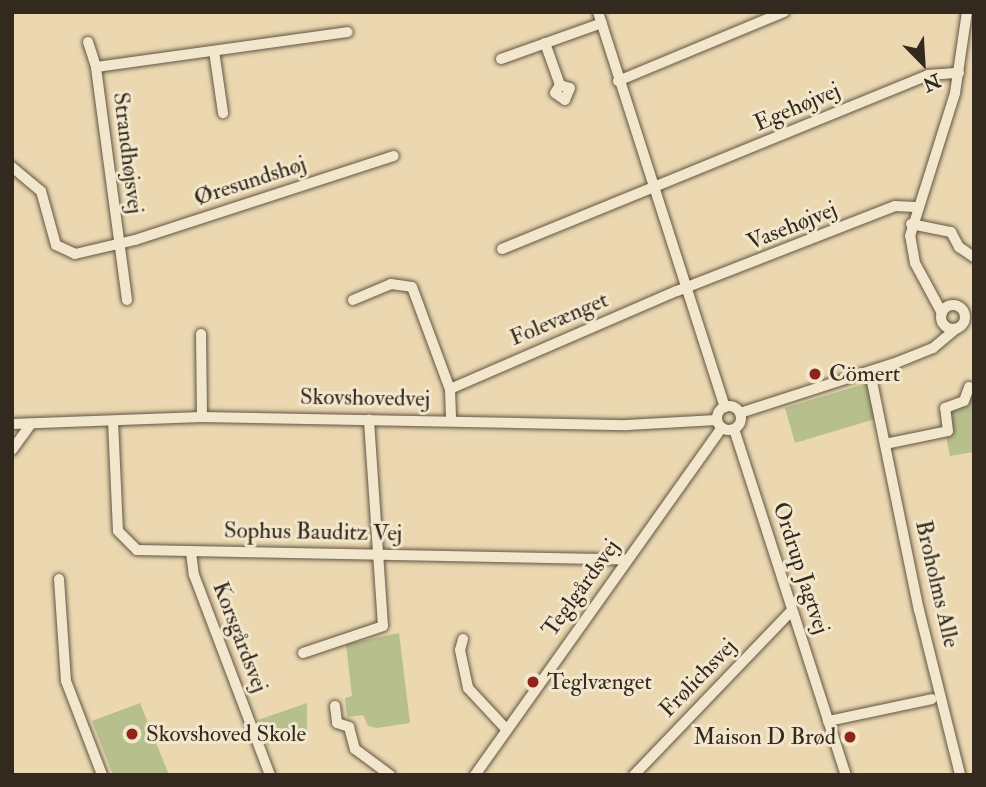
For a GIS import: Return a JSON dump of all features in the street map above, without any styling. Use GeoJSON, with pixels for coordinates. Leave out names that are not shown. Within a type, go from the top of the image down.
{"type":"FeatureCollection","features":[{"type":"Feature","properties":{"kind":"street"},"geometry":{"type":"LineString","coordinates":[[618,81],[784,12]]}},
{"type":"Feature","properties":{"kind":"street"},"geometry":{"type":"LineString","coordinates":[[963,321],[945,309],[929,291],[911,250],[911,225],[959,73],[967,12]]}},
{"type":"Feature","properties":{"kind":"street"},"geometry":{"type":"LineString","coordinates":[[501,59],[600,18],[724,407],[725,425]]}},
{"type":"Feature","properties":{"kind":"street","name":"Strandhøjsvej"},"geometry":{"type":"LineString","coordinates":[[96,67],[348,32]]}},
{"type":"Feature","properties":{"kind":"street","name":"Strandhøjsvej"},"geometry":{"type":"LineString","coordinates":[[88,41],[96,67],[119,245]]}},
{"type":"Feature","properties":{"kind":"street"},"geometry":{"type":"LineString","coordinates":[[545,43],[560,85]]}},
{"type":"Feature","properties":{"kind":"street"},"geometry":{"type":"LineString","coordinates":[[214,51],[223,113]]}},
{"type":"Feature","properties":{"kind":"street","name":"Egehøjvej"},"geometry":{"type":"LineString","coordinates":[[653,190],[928,75],[959,73]]}},
{"type":"Feature","properties":{"kind":"street","name":"Øresundshøj"},"geometry":{"type":"LineString","coordinates":[[12,167],[41,191],[56,245],[75,254],[119,245],[394,156]]}},
{"type":"Feature","properties":{"kind":"street"},"geometry":{"type":"LineString","coordinates":[[502,249],[653,190]]}},
{"type":"Feature","properties":{"kind":"street","name":"Vasehøjvej"},"geometry":{"type":"LineString","coordinates":[[685,290],[895,206],[915,207]]}},
{"type":"Feature","properties":{"kind":"street"},"geometry":{"type":"LineString","coordinates":[[911,225],[951,232],[959,247],[974,257]]}},
{"type":"Feature","properties":{"kind":"street"},"geometry":{"type":"LineString","coordinates":[[119,245],[127,300]]}},
{"type":"Feature","properties":{"kind":"street"},"geometry":{"type":"LineString","coordinates":[[353,300],[391,284],[412,287],[450,389],[452,420]]}},
{"type":"Feature","properties":{"kind":"street","name":"Folevænget"},"geometry":{"type":"LineString","coordinates":[[450,389],[685,290]]}},
{"type":"Feature","properties":{"kind":"street"},"geometry":{"type":"LineString","coordinates":[[945,309],[959,307],[963,321]]}},
{"type":"Feature","properties":{"kind":"street"},"geometry":{"type":"LineString","coordinates":[[725,425],[740,413],[870,372],[923,350],[963,321]]}},
{"type":"Feature","properties":{"kind":"street"},"geometry":{"type":"LineString","coordinates":[[201,334],[202,417]]}},
{"type":"Feature","properties":{"kind":"street","name":"Broholms Alle"},"geometry":{"type":"LineString","coordinates":[[870,372],[960,775]]}},
{"type":"Feature","properties":{"kind":"street"},"geometry":{"type":"LineString","coordinates":[[885,444],[948,431],[945,408],[964,401],[969,387]]}},
{"type":"Feature","properties":{"kind":"street"},"geometry":{"type":"LineString","coordinates":[[724,407],[740,413]]}},
{"type":"Feature","properties":{"kind":"street","name":"Skovshovedvej"},"geometry":{"type":"LineString","coordinates":[[12,424],[202,417],[725,425]]}},
{"type":"Feature","properties":{"kind":"street"},"geometry":{"type":"LineString","coordinates":[[303,653],[383,626],[369,419]]}},
{"type":"Feature","properties":{"kind":"street","name":"Sophus Bauditz Vej"},"geometry":{"type":"LineString","coordinates":[[113,421],[118,531],[123,540],[137,551],[626,559]]}},
{"type":"Feature","properties":{"kind":"street"},"geometry":{"type":"LineString","coordinates":[[12,450],[31,424]]}},
{"type":"Feature","properties":{"kind":"street","name":"Teglgårdsvej"},"geometry":{"type":"LineString","coordinates":[[475,775],[626,559],[725,425]]}},
{"type":"Feature","properties":{"kind":"street","name":"Ordrup Jagtvej"},"geometry":{"type":"LineString","coordinates":[[725,425],[792,610],[846,775]]}},
{"type":"Feature","properties":{"kind":"street","name":"Korsgårdsvej"},"geometry":{"type":"LineString","coordinates":[[191,552],[194,575],[270,775]]}},
{"type":"Feature","properties":{"kind":"street"},"geometry":{"type":"LineString","coordinates":[[60,579],[64,672],[102,775]]}},
{"type":"Feature","properties":{"kind":"street","name":"Frølichsvej"},"geometry":{"type":"LineString","coordinates":[[634,775],[792,610]]}},
{"type":"Feature","properties":{"kind":"street"},"geometry":{"type":"LineString","coordinates":[[463,639],[460,650],[468,688],[507,730]]}},
{"type":"Feature","properties":{"kind":"street"},"geometry":{"type":"LineString","coordinates":[[828,721],[932,699]]}},
{"type":"Feature","properties":{"kind":"street"},"geometry":{"type":"LineString","coordinates":[[335,706],[337,723],[349,727],[355,750],[390,775]]}},
{"type":"Feature","properties":{"kind":"green space"},"geometry":{"type":"Polygon","coordinates":[[[867,383],[875,419],[795,443],[785,408],[867,383]]]}},
{"type":"Feature","properties":{"kind":"green space"},"geometry":{"type":"Polygon","coordinates":[[[974,390],[974,452],[950,456],[940,406],[964,400],[963,392],[974,390]]]}},
{"type":"Feature","properties":{"kind":"green space"},"geometry":{"type":"Polygon","coordinates":[[[399,633],[410,723],[377,728],[368,726],[363,715],[347,717],[345,698],[352,696],[346,644],[399,633]]]}},
{"type":"Feature","properties":{"kind":"green space"},"geometry":{"type":"Polygon","coordinates":[[[140,703],[169,775],[113,775],[92,721],[140,703]]]}},
{"type":"Feature","properties":{"kind":"green space"},"geometry":{"type":"Polygon","coordinates":[[[307,703],[307,730],[268,745],[258,720],[307,703]]]}},
{"type":"Feature","properties":{"kind":"place","name":"Cömert"},"geometry":{"type":"Point","coordinates":[815,374]}},
{"type":"Feature","properties":{"kind":"place","name":"Teglvænget"},"geometry":{"type":"Point","coordinates":[533,682]}},
{"type":"Feature","properties":{"kind":"place","name":"Skovshoved Skole"},"geometry":{"type":"Point","coordinates":[132,734]}},
{"type":"Feature","properties":{"kind":"place","name":"Maison D Brød"},"geometry":{"type":"Point","coordinates":[850,737]}}]}
